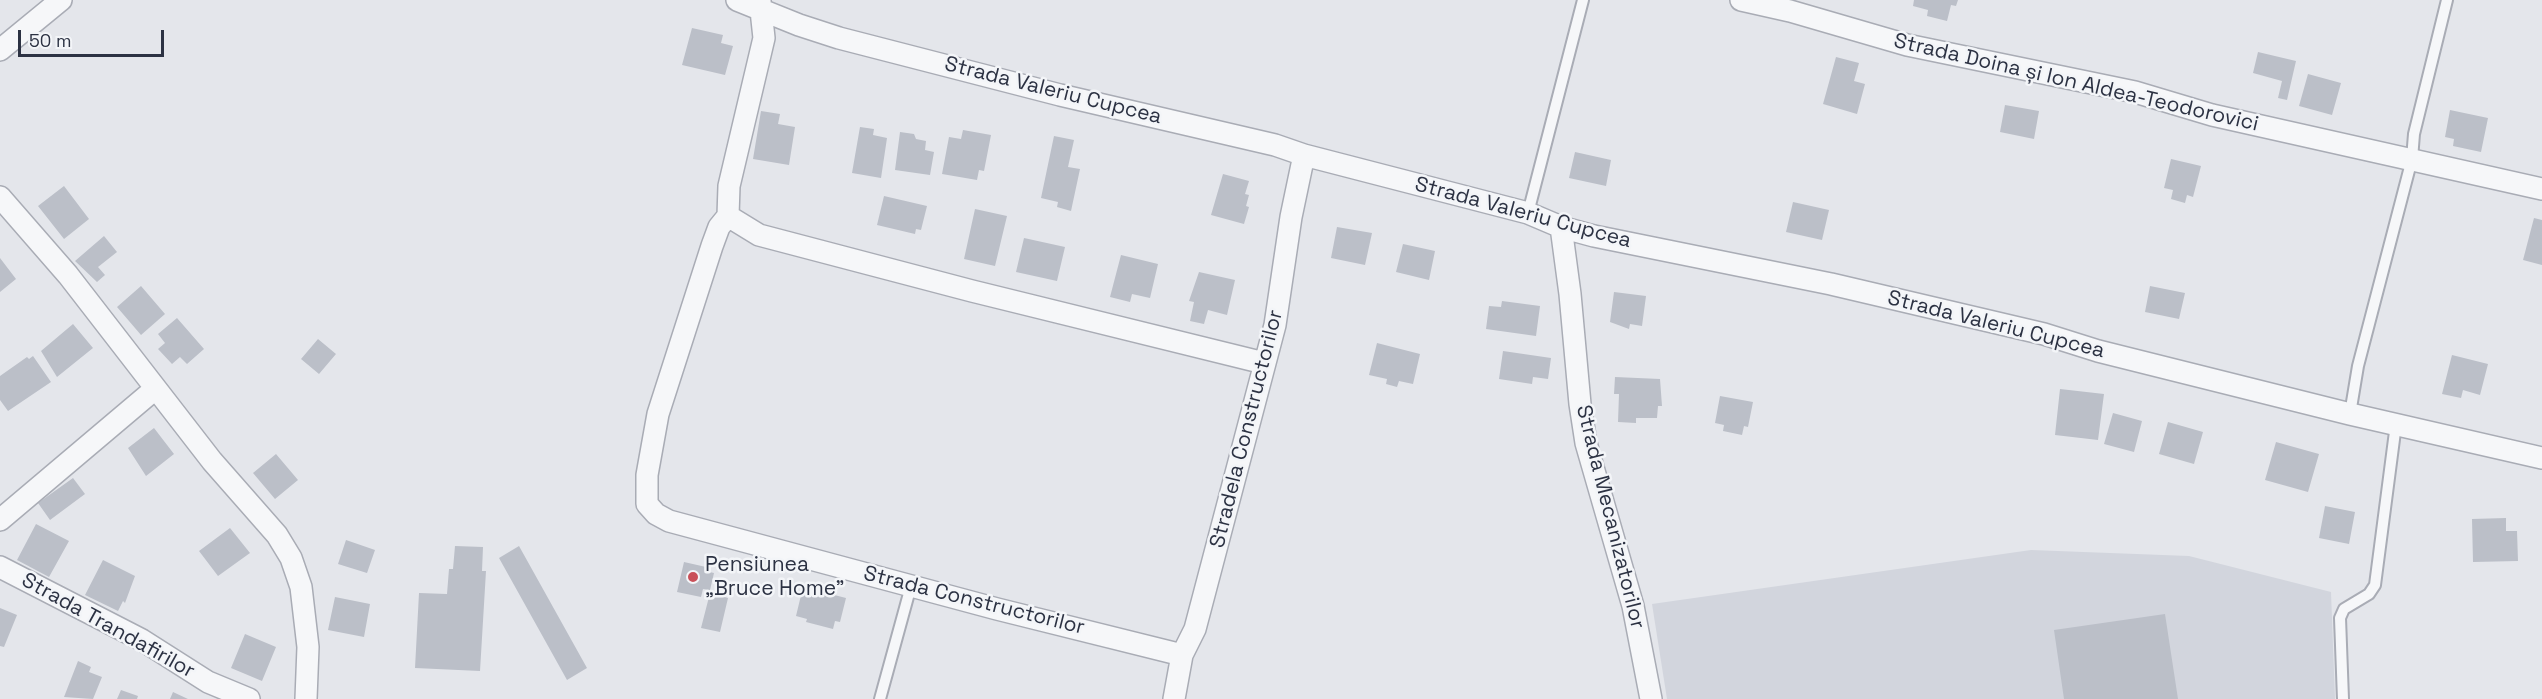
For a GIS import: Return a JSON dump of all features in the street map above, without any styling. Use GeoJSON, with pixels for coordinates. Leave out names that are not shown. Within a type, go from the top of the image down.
{"type":"FeatureCollection","features":[{"type":"Feature","properties":{"kind":"street"},"geometry":{"type":"LineString","coordinates":[[0,51],[61,0]]}},
{"type":"Feature","properties":{"kind":"street","name":"Strada Valeriu Cupcea"},"geometry":{"type":"LineString","coordinates":[[737,0],[761,6],[840,38],[1060,95],[1275,145],[1304,155],[1528,213],[1561,227],[1831,284],[2044,334],[2098,351],[2350,414],[2542,458]]}},
{"type":"Feature","properties":{"kind":"street","name":"Strada Doina și Ion Aldea-Teodorovici"},"geometry":{"type":"LineString","coordinates":[[1741,0],[1790,10],[1907,45],[2135,92],[2212,116],[2542,189]]}},
{"type":"Feature","properties":{"kind":"street","name":"Strada Constructorilor"},"geometry":{"type":"LineString","coordinates":[[761,6],[764,38],[729,186],[728,216],[719,228],[712,246],[658,414],[647,475],[647,504],[656,514],[669,521],[910,586],[1182,655]]}},
{"type":"Feature","properties":{"kind":"street","name":"Stradela Constructorilor"},"geometry":{"type":"LineString","coordinates":[[1174,699],[1182,655],[1195,629],[1275,325],[1291,217],[1304,155]]}},
{"type":"Feature","properties":{"kind":"street"},"geometry":{"type":"LineString","coordinates":[[0,197],[68,275],[212,461],[277,535],[291,558],[301,587],[308,648],[306,699]]}},
{"type":"Feature","properties":{"kind":"street"},"geometry":{"type":"LineString","coordinates":[[728,216],[759,235],[972,291],[1264,363]]}},
{"type":"Feature","properties":{"kind":"street","name":"Strada Mecanizatorilor"},"geometry":{"type":"LineString","coordinates":[[1561,227],[1586,443],[1633,606],[1651,699]]}},
{"type":"Feature","properties":{"kind":"street"},"geometry":{"type":"LineString","coordinates":[[0,520],[155,389]]}},
{"type":"Feature","properties":{"kind":"street","name":"Strada Trandafirilor"},"geometry":{"type":"LineString","coordinates":[[0,567],[142,640],[208,682],[249,699]]}},
{"type":"Feature","properties":{"kind":"lane"},"geometry":{"type":"LineString","coordinates":[[1528,213],[1583,0]]}},
{"type":"Feature","properties":{"kind":"lane"},"geometry":{"type":"LineString","coordinates":[[2350,414],[2361,355],[2412,159],[2414,134],[2447,0]]}},
{"type":"Feature","properties":{"kind":"lane"},"geometry":{"type":"LineString","coordinates":[[2343,699],[2340,618],[2344,609],[2369,594],[2375,585],[2396,424]]}},
{"type":"Feature","properties":{"kind":"lane"},"geometry":{"type":"LineString","coordinates":[[880,699],[910,586]]}},
{"type":"Feature","properties":{"kind":"shaded area"},"geometry":{"type":"Polygon","coordinates":[[[2031,550],[2189,556],[2331,592],[2335,699],[1667,699],[1652,604],[2031,550]]]}},
{"type":"Feature","properties":{"kind":"building"},"geometry":{"type":"Polygon","coordinates":[[[1914,0],[1958,0],[1956,6],[1951,5],[1947,21],[1927,16],[1928,10],[1913,6],[1914,0]]]}},
{"type":"Feature","properties":{"kind":"building"},"geometry":{"type":"Polygon","coordinates":[[[692,28],[723,35],[721,43],[733,46],[725,75],[682,65],[692,28]]]}},
{"type":"Feature","properties":{"kind":"building"},"geometry":{"type":"Polygon","coordinates":[[[2258,52],[2296,61],[2287,100],[2278,98],[2282,81],[2253,73],[2258,52]]]}},
{"type":"Feature","properties":{"kind":"building"},"geometry":{"type":"Polygon","coordinates":[[[1836,57],[1859,63],[1854,81],[1865,84],[1857,114],[1823,104],[1836,57]]]}},
{"type":"Feature","properties":{"kind":"building"},"geometry":{"type":"Polygon","coordinates":[[[2308,74],[2341,83],[2332,115],[2299,106],[2308,74]]]}},
{"type":"Feature","properties":{"kind":"building"},"geometry":{"type":"Polygon","coordinates":[[[2005,105],[2039,111],[2034,139],[2000,132],[2005,105]]]}},
{"type":"Feature","properties":{"kind":"building"},"geometry":{"type":"Polygon","coordinates":[[[2450,110],[2488,118],[2481,152],[2453,146],[2454,139],[2445,137],[2450,110]]]}},
{"type":"Feature","properties":{"kind":"building"},"geometry":{"type":"Polygon","coordinates":[[[761,111],[780,114],[778,124],[795,127],[789,165],[753,159],[761,111]]]}},
{"type":"Feature","properties":{"kind":"building"},"geometry":{"type":"Polygon","coordinates":[[[860,127],[874,129],[873,135],[887,138],[881,178],[852,173],[860,127]]]}},
{"type":"Feature","properties":{"kind":"building"},"geometry":{"type":"Polygon","coordinates":[[[963,130],[991,135],[984,171],[979,170],[977,180],[942,174],[949,137],[961,139],[963,130]]]}},
{"type":"Feature","properties":{"kind":"building"},"geometry":{"type":"Polygon","coordinates":[[[900,132],[914,134],[916,139],[926,141],[925,150],[934,152],[930,175],[895,170],[900,132]]]}},
{"type":"Feature","properties":{"kind":"building"},"geometry":{"type":"Polygon","coordinates":[[[1054,136],[1074,140],[1068,167],[1080,169],[1071,211],[1057,207],[1058,202],[1041,198],[1054,136]]]}},
{"type":"Feature","properties":{"kind":"building"},"geometry":{"type":"Polygon","coordinates":[[[1575,152],[1611,160],[1606,186],[1569,178],[1575,152]]]}},
{"type":"Feature","properties":{"kind":"building"},"geometry":{"type":"Polygon","coordinates":[[[2171,159],[2201,166],[2193,197],[2187,195],[2185,203],[2171,199],[2173,190],[2164,188],[2171,159]]]}},
{"type":"Feature","properties":{"kind":"building"},"geometry":{"type":"Polygon","coordinates":[[[1223,174],[1249,181],[1245,194],[1249,195],[1246,206],[1249,207],[1244,224],[1211,215],[1223,174]]]}},
{"type":"Feature","properties":{"kind":"building"},"geometry":{"type":"Polygon","coordinates":[[[64,186],[89,219],[64,239],[38,206],[64,186]]]}},
{"type":"Feature","properties":{"kind":"building"},"geometry":{"type":"Polygon","coordinates":[[[884,196],[927,206],[921,230],[916,229],[915,234],[877,225],[884,196]]]}},
{"type":"Feature","properties":{"kind":"building"},"geometry":{"type":"Polygon","coordinates":[[[1793,202],[1829,210],[1822,240],[1786,232],[1793,202]]]}},
{"type":"Feature","properties":{"kind":"building"},"geometry":{"type":"Polygon","coordinates":[[[975,209],[1007,216],[995,266],[964,259],[975,209]]]}},
{"type":"Feature","properties":{"kind":"building"},"geometry":{"type":"Polygon","coordinates":[[[2534,218],[2542,220],[2542,265],[2523,260],[2534,218]]]}},
{"type":"Feature","properties":{"kind":"building"},"geometry":{"type":"Polygon","coordinates":[[[1337,227],[1372,233],[1365,265],[1331,258],[1337,227]]]}},
{"type":"Feature","properties":{"kind":"building"},"geometry":{"type":"Polygon","coordinates":[[[104,236],[117,252],[98,267],[105,275],[97,282],[75,261],[104,236]]]}},
{"type":"Feature","properties":{"kind":"building"},"geometry":{"type":"Polygon","coordinates":[[[1024,238],[1065,247],[1057,281],[1016,272],[1024,238]]]}},
{"type":"Feature","properties":{"kind":"building"},"geometry":{"type":"Polygon","coordinates":[[[1403,244],[1435,251],[1429,280],[1396,272],[1403,244]]]}},
{"type":"Feature","properties":{"kind":"building"},"geometry":{"type":"Polygon","coordinates":[[[1121,255],[1158,264],[1150,298],[1132,294],[1130,302],[1110,297],[1121,255]]]}},
{"type":"Feature","properties":{"kind":"building"},"geometry":{"type":"Polygon","coordinates":[[[0,258],[16,279],[0,292],[0,258]]]}},
{"type":"Feature","properties":{"kind":"building"},"geometry":{"type":"Polygon","coordinates":[[[1199,272],[1235,280],[1227,315],[1208,310],[1204,324],[1190,321],[1194,302],[1189,301],[1199,272]]]}},
{"type":"Feature","properties":{"kind":"building"},"geometry":{"type":"Polygon","coordinates":[[[141,286],[165,314],[141,335],[117,307],[141,286]]]}},
{"type":"Feature","properties":{"kind":"building"},"geometry":{"type":"Polygon","coordinates":[[[2150,286],[2185,293],[2179,319],[2145,312],[2150,286]]]}},
{"type":"Feature","properties":{"kind":"building"},"geometry":{"type":"Polygon","coordinates":[[[1614,292],[1646,296],[1642,326],[1630,324],[1629,329],[1610,322],[1614,292]]]}},
{"type":"Feature","properties":{"kind":"building"},"geometry":{"type":"Polygon","coordinates":[[[1502,301],[1540,306],[1536,336],[1486,329],[1489,306],[1501,307],[1502,301]]]}},
{"type":"Feature","properties":{"kind":"building"},"geometry":{"type":"Polygon","coordinates":[[[177,318],[204,349],[187,364],[180,357],[172,364],[158,349],[165,343],[158,334],[177,318]]]}},
{"type":"Feature","properties":{"kind":"building"},"geometry":{"type":"Polygon","coordinates":[[[73,324],[93,348],[57,377],[41,351],[73,324]]]}},
{"type":"Feature","properties":{"kind":"building"},"geometry":{"type":"Polygon","coordinates":[[[318,339],[336,354],[319,374],[301,359],[318,339]]]}},
{"type":"Feature","properties":{"kind":"building"},"geometry":{"type":"Polygon","coordinates":[[[1377,343],[1420,354],[1413,384],[1399,381],[1397,387],[1386,384],[1387,379],[1369,375],[1377,343]]]}},
{"type":"Feature","properties":{"kind":"building"},"geometry":{"type":"Polygon","coordinates":[[[1503,351],[1551,358],[1548,379],[1533,377],[1532,384],[1499,379],[1503,351]]]}},
{"type":"Feature","properties":{"kind":"building"},"geometry":{"type":"Polygon","coordinates":[[[2452,355],[2488,364],[2480,395],[2463,390],[2461,398],[2442,394],[2452,355]]]}},
{"type":"Feature","properties":{"kind":"building"},"geometry":{"type":"Polygon","coordinates":[[[33,356],[51,382],[8,411],[0,400],[0,376],[27,357],[29,359],[33,356]]]}},
{"type":"Feature","properties":{"kind":"building"},"geometry":{"type":"Polygon","coordinates":[[[1615,377],[1660,379],[1662,406],[1658,406],[1657,418],[1636,418],[1636,423],[1618,422],[1619,394],[1614,394],[1615,377]]]}},
{"type":"Feature","properties":{"kind":"building"},"geometry":{"type":"Polygon","coordinates":[[[2060,389],[2104,394],[2098,440],[2055,435],[2060,389]]]}},
{"type":"Feature","properties":{"kind":"building"},"geometry":{"type":"Polygon","coordinates":[[[1720,396],[1753,402],[1748,427],[1744,426],[1742,435],[1723,431],[1724,425],[1715,423],[1720,396]]]}},
{"type":"Feature","properties":{"kind":"building"},"geometry":{"type":"Polygon","coordinates":[[[2113,413],[2142,421],[2134,452],[2104,444],[2113,413]]]}},
{"type":"Feature","properties":{"kind":"building"},"geometry":{"type":"Polygon","coordinates":[[[2168,422],[2203,432],[2194,464],[2159,454],[2168,422]]]}},
{"type":"Feature","properties":{"kind":"building"},"geometry":{"type":"Polygon","coordinates":[[[154,428],[174,454],[146,476],[128,448],[154,428]]]}},
{"type":"Feature","properties":{"kind":"building"},"geometry":{"type":"Polygon","coordinates":[[[2276,442],[2319,454],[2308,492],[2265,480],[2276,442]]]}},
{"type":"Feature","properties":{"kind":"building"},"geometry":{"type":"Polygon","coordinates":[[[276,454],[298,480],[275,499],[253,473],[276,454]]]}},
{"type":"Feature","properties":{"kind":"building"},"geometry":{"type":"Polygon","coordinates":[[[73,478],[85,494],[50,520],[38,503],[73,478]]]}},
{"type":"Feature","properties":{"kind":"building"},"geometry":{"type":"Polygon","coordinates":[[[2325,506],[2355,512],[2349,544],[2319,538],[2325,506]]]}},
{"type":"Feature","properties":{"kind":"building"},"geometry":{"type":"Polygon","coordinates":[[[2506,518],[2506,531],[2517,531],[2518,561],[2473,562],[2472,519],[2506,518]]]}},
{"type":"Feature","properties":{"kind":"building"},"geometry":{"type":"Polygon","coordinates":[[[36,524],[69,541],[49,577],[17,560],[36,524]]]}},
{"type":"Feature","properties":{"kind":"building"},"geometry":{"type":"Polygon","coordinates":[[[230,528],[250,553],[218,576],[199,551],[230,528]]]}},
{"type":"Feature","properties":{"kind":"building"},"geometry":{"type":"Polygon","coordinates":[[[346,540],[375,550],[367,573],[338,564],[346,540]]]}},
{"type":"Feature","properties":{"kind":"building"},"geometry":{"type":"Polygon","coordinates":[[[455,546],[483,547],[482,571],[486,571],[480,671],[415,668],[419,593],[447,594],[449,569],[453,569],[455,546]]]}},
{"type":"Feature","properties":{"kind":"building"},"geometry":{"type":"Polygon","coordinates":[[[519,546],[587,668],[567,680],[499,558],[519,546]]]}},
{"type":"Feature","properties":{"kind":"building"},"geometry":{"type":"Polygon","coordinates":[[[103,560],[135,576],[125,603],[123,601],[118,611],[85,595],[103,560]]]}},
{"type":"Feature","properties":{"kind":"building"},"geometry":{"type":"Polygon","coordinates":[[[684,562],[706,567],[705,571],[714,573],[710,590],[703,589],[701,597],[677,592],[684,562]]]}},
{"type":"Feature","properties":{"kind":"building"},"geometry":{"type":"Polygon","coordinates":[[[803,587],[846,598],[840,622],[835,621],[833,629],[806,622],[807,619],[796,616],[803,587]]]}},
{"type":"Feature","properties":{"kind":"building"},"geometry":{"type":"Polygon","coordinates":[[[710,593],[728,598],[720,632],[701,628],[710,593]]]}},
{"type":"Feature","properties":{"kind":"building"},"geometry":{"type":"Polygon","coordinates":[[[335,597],[370,604],[364,637],[328,630],[335,597]]]}},
{"type":"Feature","properties":{"kind":"building"},"geometry":{"type":"Polygon","coordinates":[[[0,608],[17,615],[4,647],[0,646],[0,608]]]}},
{"type":"Feature","properties":{"kind":"building"},"geometry":{"type":"Polygon","coordinates":[[[2165,614],[2178,699],[2064,699],[2054,630],[2165,614]]]}},
{"type":"Feature","properties":{"kind":"building"},"geometry":{"type":"Polygon","coordinates":[[[245,634],[276,647],[262,681],[231,668],[245,634]]]}},
{"type":"Feature","properties":{"kind":"building"},"geometry":{"type":"Polygon","coordinates":[[[78,661],[91,667],[89,672],[102,677],[93,699],[64,697],[78,661]]]}},
{"type":"Feature","properties":{"kind":"building"},"geometry":{"type":"Polygon","coordinates":[[[121,690],[138,696],[137,699],[117,699],[121,690]]]}},
{"type":"Feature","properties":{"kind":"building"},"geometry":{"type":"Polygon","coordinates":[[[173,692],[188,699],[170,699],[173,692]]]}},
{"type":"Feature","properties":{"kind":"place","name":"Pensiunea „Bruce Home”"},"geometry":{"type":"Point","coordinates":[693,577]}}]}
